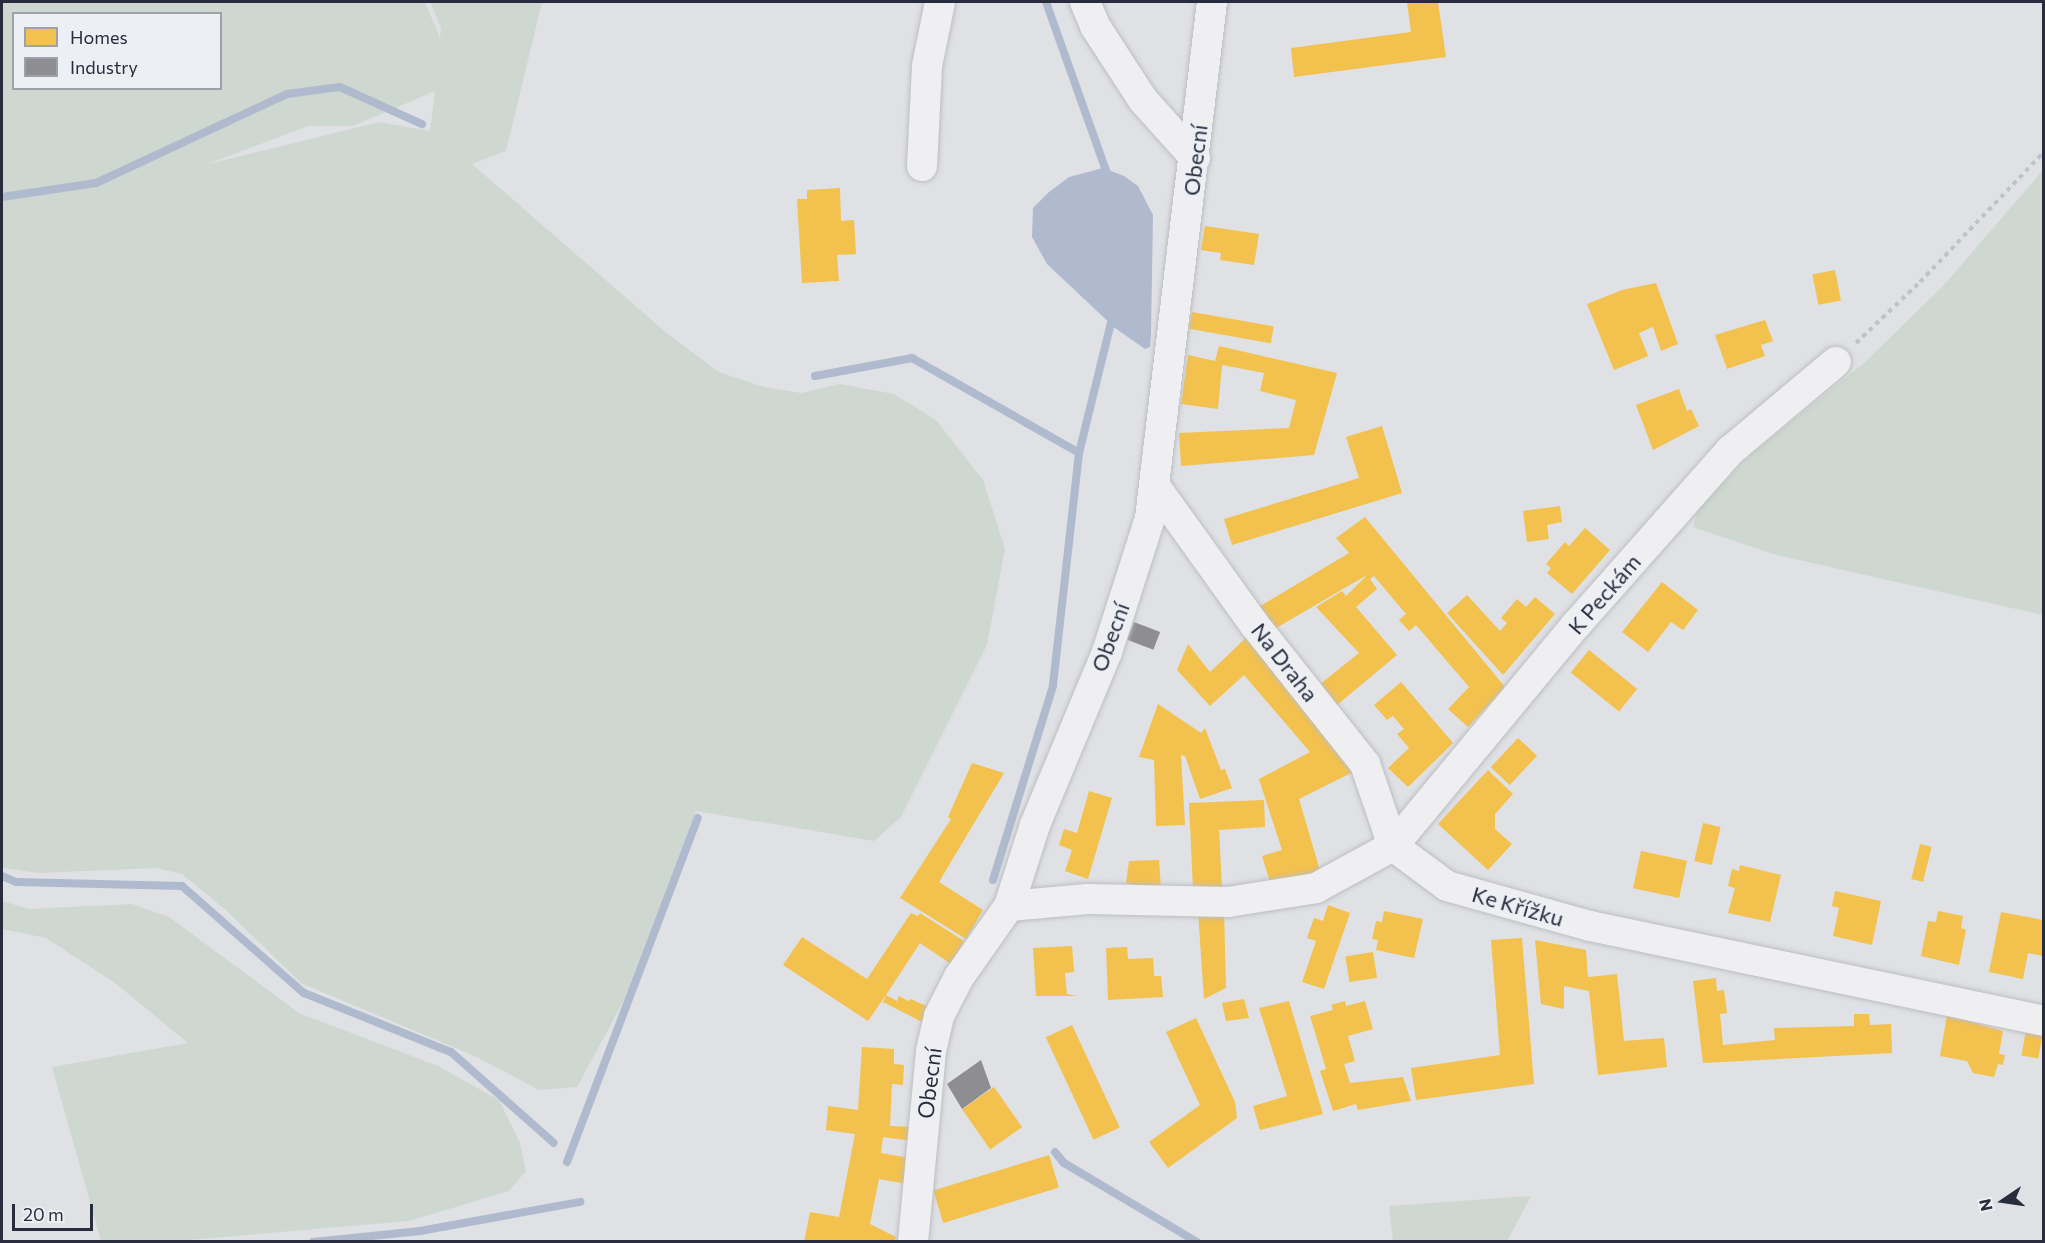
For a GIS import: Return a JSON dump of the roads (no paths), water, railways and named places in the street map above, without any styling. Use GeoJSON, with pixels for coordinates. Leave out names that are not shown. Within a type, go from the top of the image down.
{"type":"FeatureCollection","features":[{"type":"Feature","properties":{"kind":"street"},"geometry":{"type":"LineString","coordinates":[[922,166],[927,66],[940,2]]}},
{"type":"Feature","properties":{"kind":"street"},"geometry":{"type":"LineString","coordinates":[[1085,2],[1095,26],[1143,100],[1195,158]]}},
{"type":"Feature","properties":{"kind":"street","name":"Obecní"},"geometry":{"type":"LineString","coordinates":[[913,1242],[932,1051],[939,1016],[959,977],[1009,906],[1035,825],[1107,652],[1157,489],[1212,2]]}},
{"type":"Feature","properties":{"kind":"street","name":"K Peckám"},"geometry":{"type":"LineString","coordinates":[[1393,846],[1576,625],[1731,450],[1836,362]]}},
{"type":"Feature","properties":{"kind":"street","name":"Na Draha"},"geometry":{"type":"LineString","coordinates":[[1157,489],[1254,624],[1365,764],[1393,846]]}},
{"type":"Feature","properties":{"kind":"street"},"geometry":{"type":"LineString","coordinates":[[1009,906],[1088,899],[1228,902],[1316,888],[1393,846]]}},
{"type":"Feature","properties":{"kind":"street","name":"Ke Křížku"},"geometry":{"type":"LineString","coordinates":[[1393,846],[1447,886],[1590,926],[2043,1021]]}},
{"type":"Feature","properties":{"kind":"water"},"geometry":{"type":"Polygon","coordinates":[[[1103,168],[1124,176],[1138,186],[1153,215],[1151,334],[1150,347],[1145,349],[1115,328],[1047,264],[1032,237],[1033,208],[1049,192],[1069,177],[1103,168]]]}},
{"type":"Feature","properties":{"kind":"waterway"},"geometry":{"type":"LineString","coordinates":[[1046,2],[1109,179]]}},
{"type":"Feature","properties":{"kind":"waterway"},"geometry":{"type":"LineString","coordinates":[[2,197],[96,183],[287,94],[340,87],[422,124]]}},
{"type":"Feature","properties":{"kind":"waterway"},"geometry":{"type":"LineString","coordinates":[[1079,453],[1113,315]]}},
{"type":"Feature","properties":{"kind":"waterway"},"geometry":{"type":"LineString","coordinates":[[815,376],[912,358],[1079,453],[1053,686],[993,880]]}},
{"type":"Feature","properties":{"kind":"waterway"},"geometry":{"type":"LineString","coordinates":[[567,1162],[698,818]]}},
{"type":"Feature","properties":{"kind":"waterway"},"geometry":{"type":"LineString","coordinates":[[2,876],[16,882],[182,886],[304,993],[451,1052],[554,1143]]}},
{"type":"Feature","properties":{"kind":"waterway"},"geometry":{"type":"LineString","coordinates":[[1055,1152],[1064,1163],[1197,1242]]}},
{"type":"Feature","properties":{"kind":"waterway"},"geometry":{"type":"LineString","coordinates":[[313,1242],[420,1231],[580,1202]]}}]}
